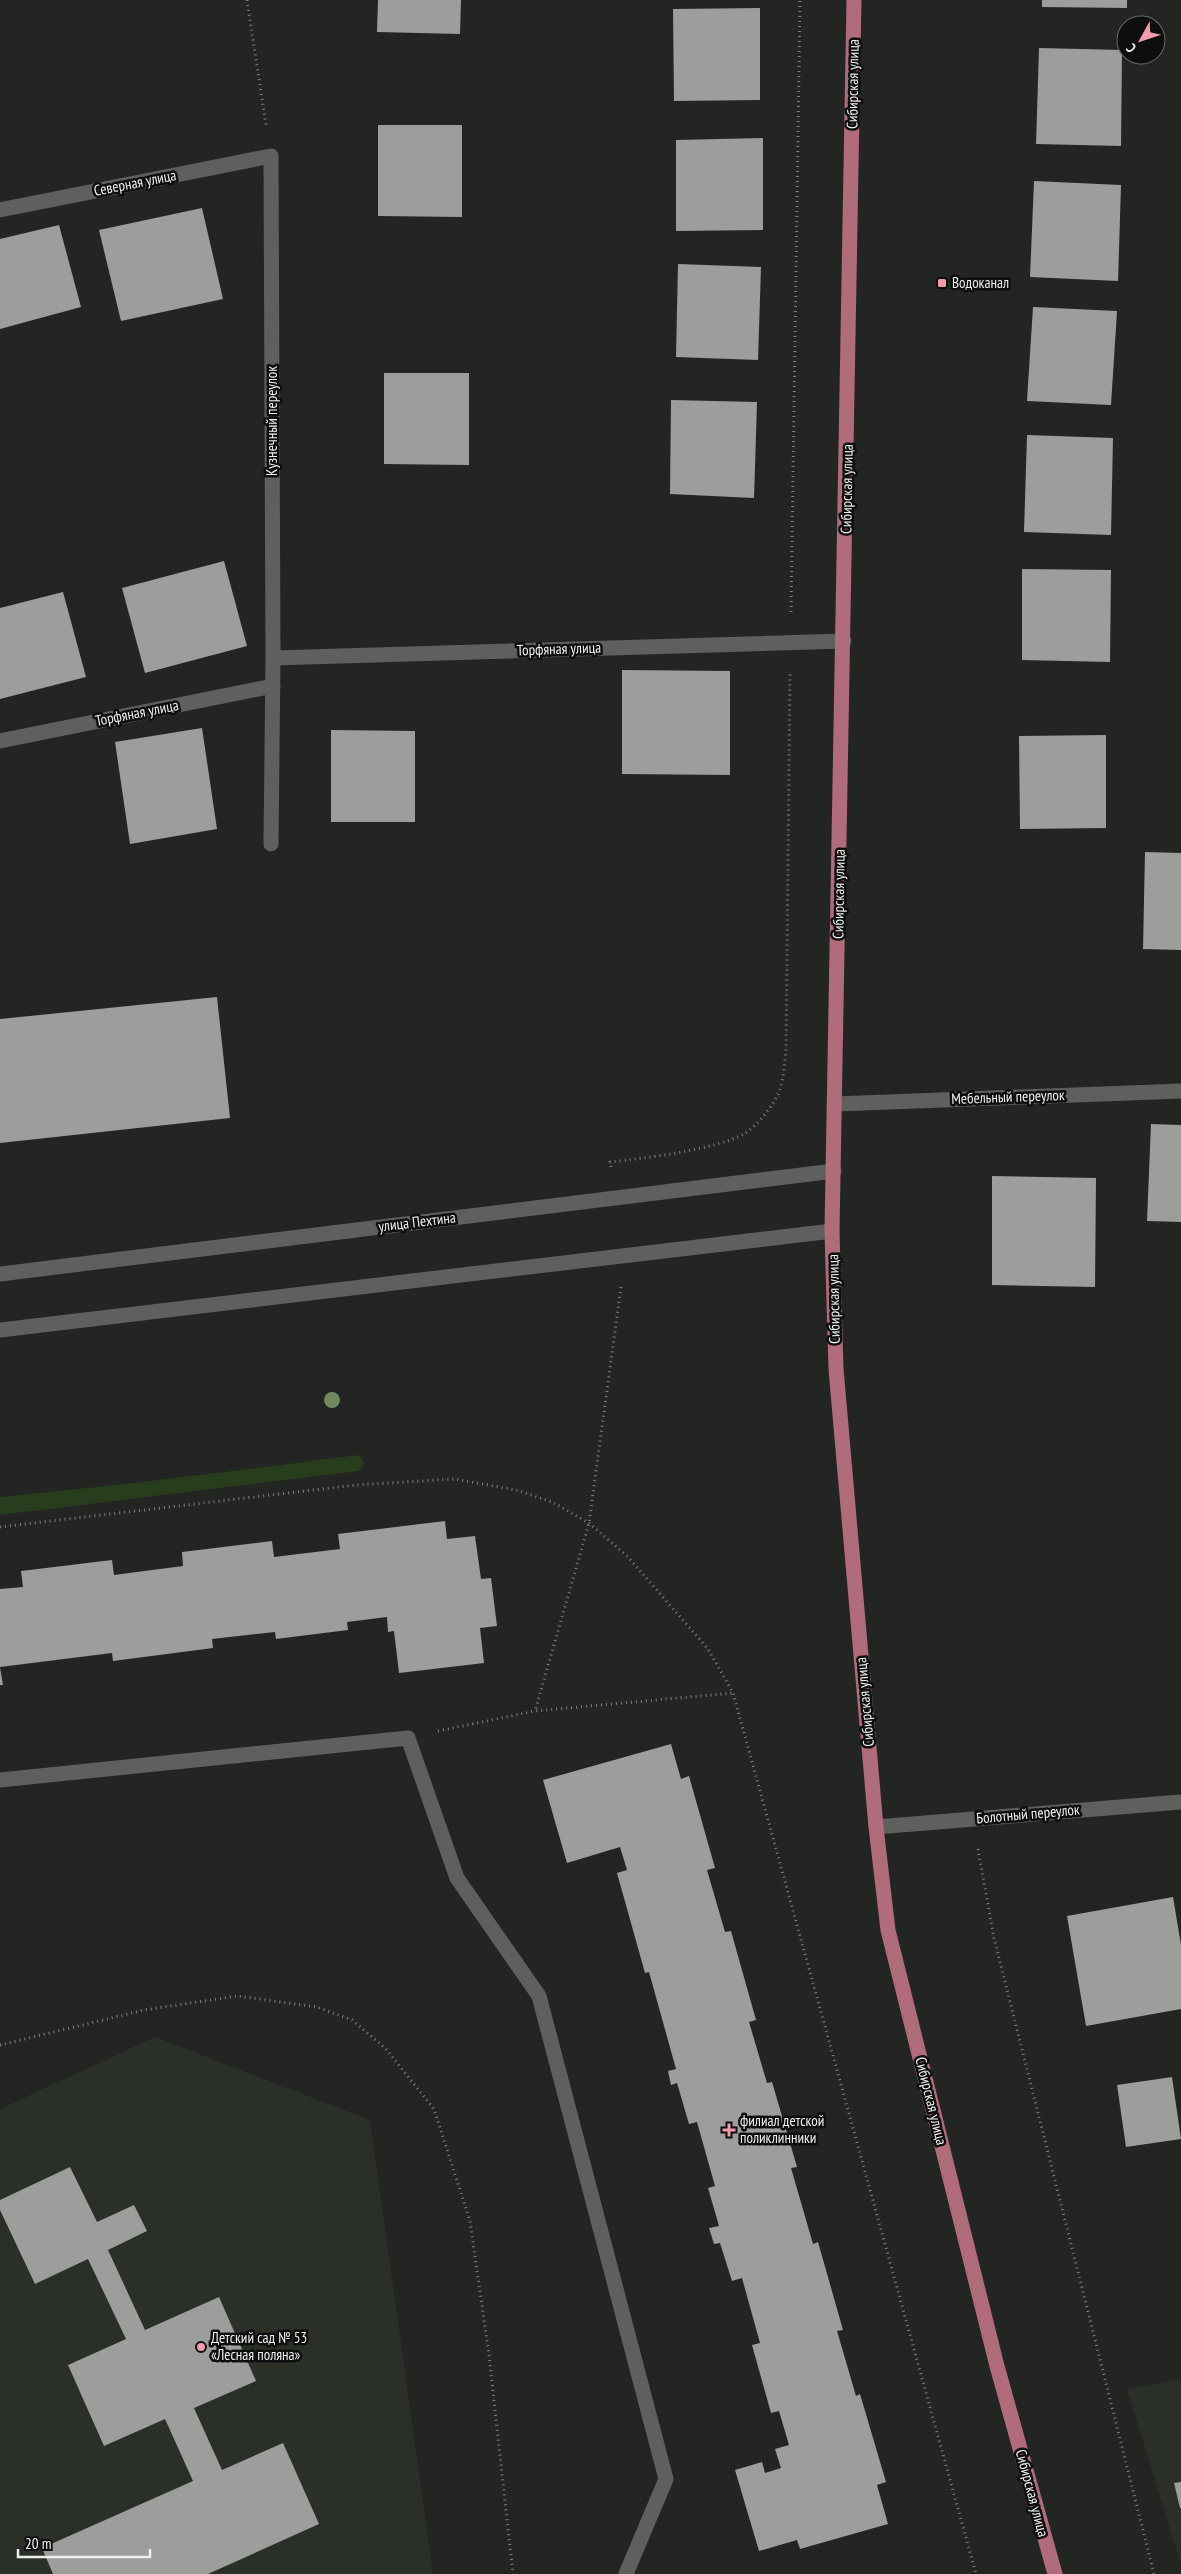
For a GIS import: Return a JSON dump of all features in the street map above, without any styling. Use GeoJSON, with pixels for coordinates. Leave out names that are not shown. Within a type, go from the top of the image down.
{"type":"FeatureCollection","features":[{"type":"Feature","properties":{"kind":"main road","name":"Сибирская улица"},"geometry":{"type":"LineString","coordinates":[[854,0],[832,1230],[836,1369],[876,1827],[888,1930],[994,2356],[1054,2574]]}},
{"type":"Feature","properties":{"kind":"street","name":"Северная улица"},"geometry":{"type":"LineString","coordinates":[[0,210],[270,156]]}},
{"type":"Feature","properties":{"kind":"street","name":"Кузнечный переулок"},"geometry":{"type":"LineString","coordinates":[[270,156],[273,658],[271,844]]}},
{"type":"Feature","properties":{"kind":"street","name":"Торфяная улица"},"geometry":{"type":"LineString","coordinates":[[273,658],[844,641]]}},
{"type":"Feature","properties":{"kind":"street","name":"Торфяная улица"},"geometry":{"type":"LineString","coordinates":[[0,741],[273,686]]}},
{"type":"Feature","properties":{"kind":"street","name":"Мебельный переулок"},"geometry":{"type":"LineString","coordinates":[[835,1104],[1181,1091]]}},
{"type":"Feature","properties":{"kind":"street","name":"улица Пехтина"},"geometry":{"type":"LineString","coordinates":[[0,1274],[834,1171]]}},
{"type":"Feature","properties":{"kind":"street"},"geometry":{"type":"LineString","coordinates":[[0,1330],[832,1230]]}},
{"type":"Feature","properties":{"kind":"street"},"geometry":{"type":"LineString","coordinates":[[0,1780],[408,1738],[457,1878],[539,1996],[666,2479],[626,2574]]}},
{"type":"Feature","properties":{"kind":"street","name":"Болотный переулок"},"geometry":{"type":"LineString","coordinates":[[876,1827],[1181,1802]]}},
{"type":"Feature","properties":{"kind":"path"},"geometry":{"type":"LineString","coordinates":[[247,0],[270,156]]}},
{"type":"Feature","properties":{"kind":"path"},"geometry":{"type":"LineString","coordinates":[[617,1198],[610,1162],[650,1157],[726,1142],[746,1133],[765,1113],[780,1090],[786,1052],[800,0]]}},
{"type":"Feature","properties":{"kind":"path"},"geometry":{"type":"LineString","coordinates":[[535,1711],[589,1522],[626,1255]]}},
{"type":"Feature","properties":{"kind":"path"},"geometry":{"type":"LineString","coordinates":[[0,1526],[356,1485],[454,1479],[516,1490],[552,1502],[589,1522],[628,1557],[657,1588],[708,1649],[733,1693],[976,2574]]}},
{"type":"Feature","properties":{"kind":"path"},"geometry":{"type":"LineString","coordinates":[[408,1738],[535,1711],[733,1693]]}},
{"type":"Feature","properties":{"kind":"path"},"geometry":{"type":"LineString","coordinates":[[973,1819],[994,1938],[1154,2574]]}},
{"type":"Feature","properties":{"kind":"path"},"geometry":{"type":"LineString","coordinates":[[0,2045],[144,2010],[237,1996],[318,2006],[352,2020],[385,2048],[434,2109],[470,2220],[489,2355],[513,2574]]}},
{"type":"Feature","properties":{"kind":"shaded area","name":"Детский сад № 53 «Лесная поляна»"},"geometry":{"type":"Polygon","coordinates":[[[155,2037],[370,2120],[433,2574],[0,2574],[0,2109],[155,2037]]]}},
{"type":"Feature","properties":{"kind":"shaded area"},"geometry":{"type":"Polygon","coordinates":[[[1181,2379],[1181,2565],[1127,2389],[1181,2379]]]}},
{"type":"Feature","properties":{"kind":"green space"},"geometry":{"type":"Polygon","coordinates":[[[359,1455],[364,1463],[359,1471],[0,1515],[0,1497],[135,1483],[359,1455]]]}},
{"type":"Feature","properties":{"kind":"building"},"geometry":{"type":"Polygon","coordinates":[[[378,0],[461,0],[460,34],[377,32],[378,0]]]}},
{"type":"Feature","properties":{"kind":"building"},"geometry":{"type":"Polygon","coordinates":[[[1042,0],[1127,0],[1127,8],[1042,7],[1042,0]]]}},
{"type":"Feature","properties":{"kind":"building"},"geometry":{"type":"Polygon","coordinates":[[[760,8],[760,100],[674,101],[673,9],[760,8]]]}},
{"type":"Feature","properties":{"kind":"building"},"geometry":{"type":"Polygon","coordinates":[[[1039,48],[1116,50],[1116,65],[1122,65],[1121,146],[1036,144],[1039,48]]]}},
{"type":"Feature","properties":{"kind":"building"},"geometry":{"type":"Polygon","coordinates":[[[378,125],[462,125],[462,217],[378,216],[378,125]]]}},
{"type":"Feature","properties":{"kind":"building"},"geometry":{"type":"Polygon","coordinates":[[[763,138],[763,230],[676,231],[676,140],[763,138]]]}},
{"type":"Feature","properties":{"kind":"building"},"geometry":{"type":"Polygon","coordinates":[[[1034,181],[1121,185],[1118,281],[1030,277],[1034,181]]]}},
{"type":"Feature","properties":{"kind":"building"},"geometry":{"type":"Polygon","coordinates":[[[202,208],[223,299],[121,321],[99,230],[202,208]]]}},
{"type":"Feature","properties":{"kind":"building"},"geometry":{"type":"Polygon","coordinates":[[[59,225],[81,307],[0,329],[0,239],[59,225]]]}},
{"type":"Feature","properties":{"kind":"building"},"geometry":{"type":"Polygon","coordinates":[[[678,264],[761,267],[758,360],[676,357],[678,264]]]}},
{"type":"Feature","properties":{"kind":"building"},"geometry":{"type":"Polygon","coordinates":[[[1033,307],[1117,311],[1111,405],[1027,401],[1033,307]]]}},
{"type":"Feature","properties":{"kind":"building"},"geometry":{"type":"Polygon","coordinates":[[[384,373],[469,373],[469,465],[384,464],[384,373]]]}},
{"type":"Feature","properties":{"kind":"building"},"geometry":{"type":"Polygon","coordinates":[[[671,400],[757,402],[754,498],[670,494],[671,400]]]}},
{"type":"Feature","properties":{"kind":"building"},"geometry":{"type":"Polygon","coordinates":[[[1027,435],[1113,438],[1111,535],[1024,532],[1027,435]]]}},
{"type":"Feature","properties":{"kind":"building"},"geometry":{"type":"Polygon","coordinates":[[[224,561],[247,646],[145,673],[122,588],[224,561]]]}},
{"type":"Feature","properties":{"kind":"building"},"geometry":{"type":"Polygon","coordinates":[[[1022,569],[1111,570],[1110,662],[1022,660],[1022,569]]]}},
{"type":"Feature","properties":{"kind":"building"},"geometry":{"type":"Polygon","coordinates":[[[63,592],[86,677],[0,699],[0,608],[63,592]]]}},
{"type":"Feature","properties":{"kind":"building"},"geometry":{"type":"Polygon","coordinates":[[[622,670],[730,671],[730,775],[622,774],[622,670]]]}},
{"type":"Feature","properties":{"kind":"building"},"geometry":{"type":"Polygon","coordinates":[[[202,728],[217,829],[130,844],[115,742],[202,728]]]}},
{"type":"Feature","properties":{"kind":"building"},"geometry":{"type":"Polygon","coordinates":[[[331,730],[415,731],[415,822],[331,822],[331,730]]]}},
{"type":"Feature","properties":{"kind":"building"},"geometry":{"type":"Polygon","coordinates":[[[1106,735],[1106,828],[1020,829],[1019,736],[1106,735]]]}},
{"type":"Feature","properties":{"kind":"building"},"geometry":{"type":"Polygon","coordinates":[[[1145,852],[1181,853],[1181,950],[1143,949],[1145,852]]]}},
{"type":"Feature","properties":{"kind":"building"},"geometry":{"type":"Polygon","coordinates":[[[217,997],[230,1118],[0,1143],[0,1019],[217,997]]]}},
{"type":"Feature","properties":{"kind":"building"},"geometry":{"type":"Polygon","coordinates":[[[1151,1124],[1181,1125],[1181,1222],[1147,1221],[1151,1124]]]}},
{"type":"Feature","properties":{"kind":"building"},"geometry":{"type":"Polygon","coordinates":[[[992,1176],[1096,1178],[1095,1287],[992,1285],[992,1176]]]}},
{"type":"Feature","properties":{"kind":"building"},"geometry":{"type":"Polygon","coordinates":[[[445,1521],[447,1539],[475,1536],[481,1579],[491,1578],[497,1626],[480,1628],[484,1663],[399,1673],[394,1631],[388,1632],[387,1617],[347,1622],[348,1630],[276,1639],[275,1632],[212,1639],[213,1648],[113,1661],[112,1653],[0,1667],[0,1589],[23,1587],[21,1571],[112,1560],[114,1575],[183,1566],[182,1552],[272,1541],[274,1557],[340,1549],[338,1534],[445,1521]]]}},
{"type":"Feature","properties":{"kind":"building"},"geometry":{"type":"Polygon","coordinates":[[[0,1667],[3,1685],[0,1685],[0,1667]]]}},
{"type":"Feature","properties":{"kind":"building"},"geometry":{"type":"Polygon","coordinates":[[[671,1744],[681,1779],[689,1776],[715,1868],[707,1870],[725,1932],[731,1931],[756,2020],[749,2022],[767,2083],[772,2082],[797,2167],[791,2168],[813,2244],[818,2242],[843,2330],[837,2331],[856,2396],[860,2394],[886,2482],[877,2485],[888,2524],[800,2549],[797,2540],[759,2551],[735,2470],[762,2462],[765,2473],[781,2468],[775,2449],[789,2445],[779,2411],[771,2413],[752,2345],[760,2343],[742,2278],[732,2281],[720,2243],[714,2244],[709,2228],[719,2226],[708,2188],[715,2186],[697,2122],[689,2124],[677,2083],[671,2085],[668,2071],[676,2069],[649,1972],[645,1973],[617,1873],[627,1870],[620,1847],[567,1863],[543,1780],[671,1744]]]}},
{"type":"Feature","properties":{"kind":"building"},"geometry":{"type":"Polygon","coordinates":[[[1173,1897],[1181,1945],[1181,2009],[1086,2026],[1067,1916],[1173,1897]]]}},
{"type":"Feature","properties":{"kind":"building"},"geometry":{"type":"Polygon","coordinates":[[[1172,2077],[1181,2139],[1126,2147],[1117,2085],[1172,2077]]]}},
{"type":"Feature","properties":{"kind":"building"},"geometry":{"type":"Polygon","coordinates":[[[70,2167],[97,2222],[134,2205],[147,2231],[108,2250],[145,2330],[219,2297],[256,2381],[194,2408],[222,2470],[283,2443],[319,2524],[208,2574],[53,2574],[42,2548],[193,2481],[165,2419],[104,2446],[68,2365],[126,2339],[88,2259],[35,2284],[0,2210],[0,2200],[70,2167]]]}},
{"type":"Feature","properties":{"kind":"building"},"geometry":{"type":"Polygon","coordinates":[[[1181,2482],[1181,2508],[1180,2508],[1174,2483],[1181,2482]]]}},
{"type":"Feature","properties":{"kind":"place","name":"Водоканал"},"geometry":{"type":"Point","coordinates":[942,283]}},
{"type":"Feature","properties":{"kind":"place","name":"филиал детской поликлинники"},"geometry":{"type":"Point","coordinates":[729,2130]}},
{"type":"Feature","properties":{"kind":"place","name":"Детский сад № 53 «Лесная поляна»"},"geometry":{"type":"Point","coordinates":[201,2347]}}]}
